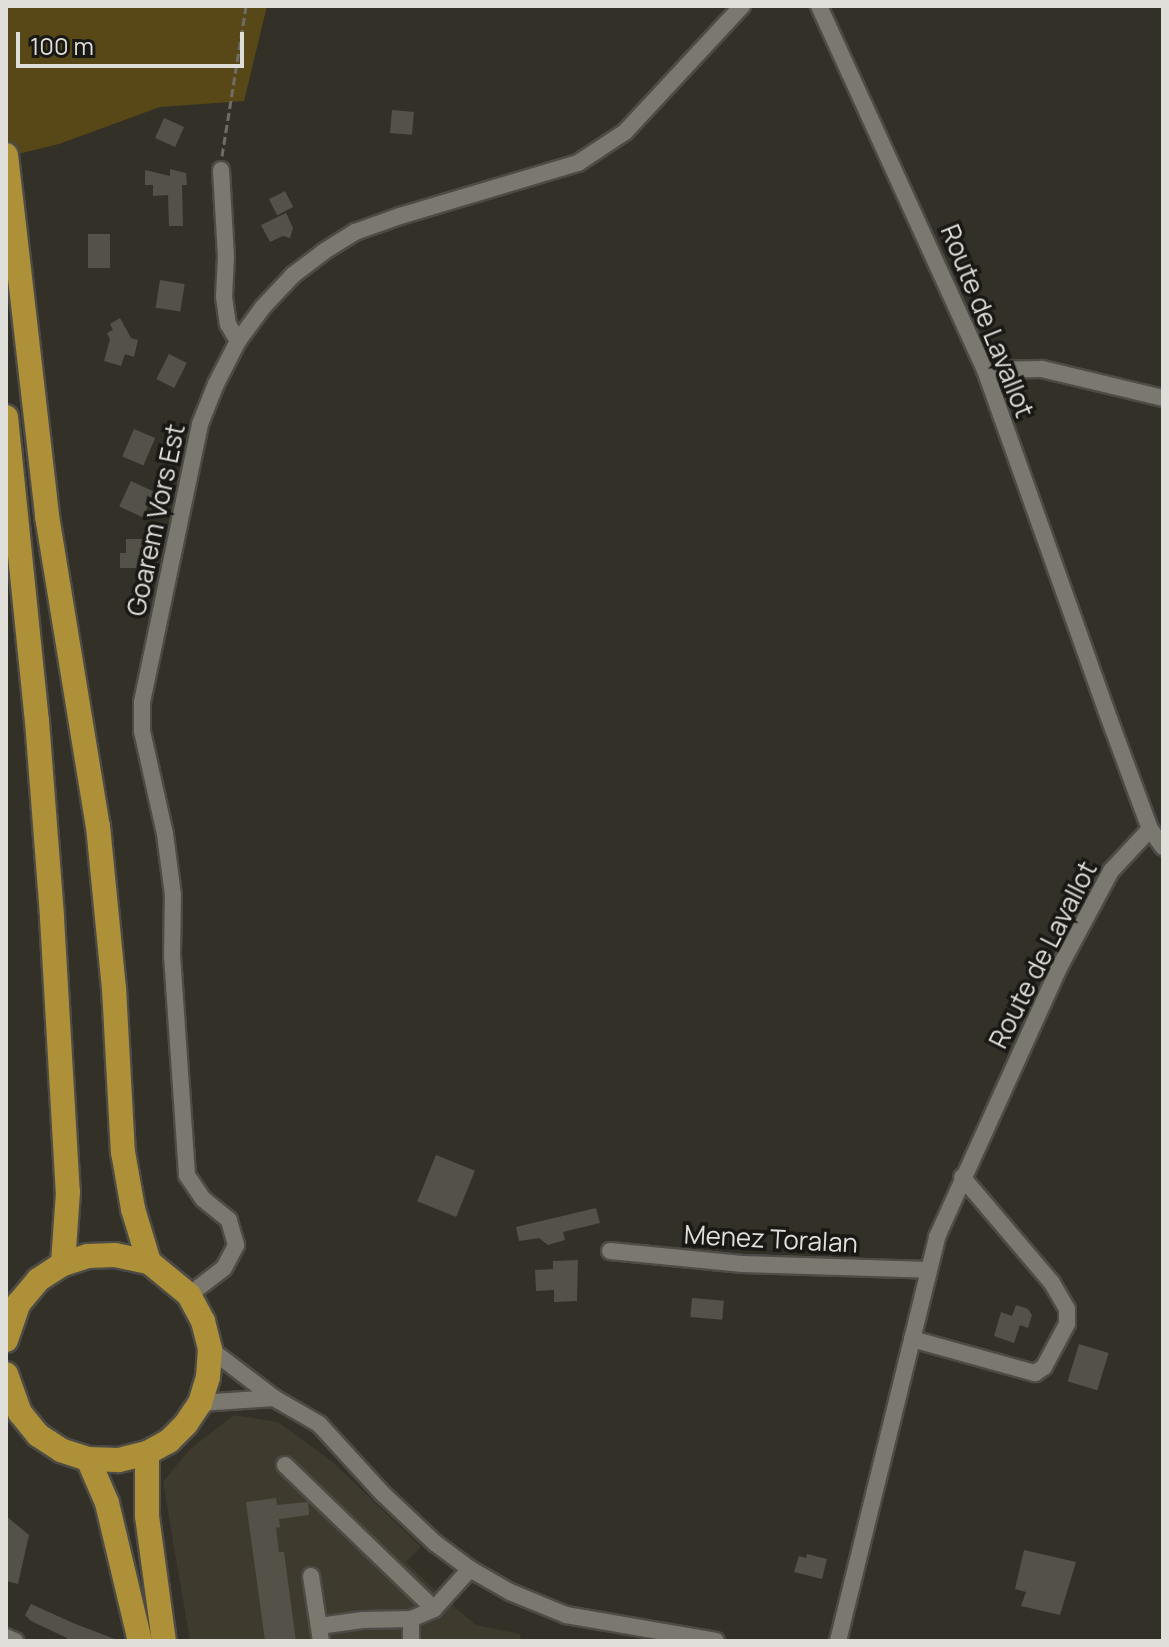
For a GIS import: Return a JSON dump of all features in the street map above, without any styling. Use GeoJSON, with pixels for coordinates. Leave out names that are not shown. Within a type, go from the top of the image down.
{"type":"FeatureCollection","features":[{"type":"Feature","properties":{"kind":"highway"},"geometry":{"type":"LineString","coordinates":[[6,155],[47,516],[98,826],[114,988],[123,1152],[133,1209],[149,1262]]}},
{"type":"Feature","properties":{"kind":"highway"},"geometry":{"type":"LineString","coordinates":[[6,417],[37,721],[52,918],[68,1192],[63,1264]]}},
{"type":"Feature","properties":{"kind":"highway"},"geometry":{"type":"LineString","coordinates":[[6,1340],[19,1303],[38,1280],[63,1264],[88,1256],[115,1255],[149,1262],[189,1295],[203,1321],[210,1349],[208,1377],[200,1403],[186,1424],[169,1441],[147,1453],[118,1460],[88,1459],[61,1450],[38,1435],[20,1413],[6,1374]]}},
{"type":"Feature","properties":{"kind":"highway"},"geometry":{"type":"LineString","coordinates":[[147,1453],[147,1516],[164,1641]]}},
{"type":"Feature","properties":{"kind":"highway"},"geometry":{"type":"LineString","coordinates":[[88,1459],[107,1503],[140,1641]]}},
{"type":"Feature","properties":{"kind":"street","name":"Goarem Vors Est"},"geometry":{"type":"LineString","coordinates":[[189,1295],[224,1268],[236,1245],[229,1220],[203,1199],[187,1175],[172,956],[173,895],[165,834],[142,731],[142,702],[200,424],[216,384],[238,341],[293,275],[355,232],[578,163],[625,132],[742,6]]}},
{"type":"Feature","properties":{"kind":"street","name":"Route de Lavallot"},"geometry":{"type":"LineString","coordinates":[[819,6],[985,370],[1150,829],[1111,871],[1059,968],[937,1237],[838,1641]]}},
{"type":"Feature","properties":{"kind":"street"},"geometry":{"type":"LineString","coordinates":[[221,170],[226,256],[224,297],[228,324],[238,341]]}},
{"type":"Feature","properties":{"kind":"street"},"geometry":{"type":"LineString","coordinates":[[985,370],[1042,369],[1163,398]]}},
{"type":"Feature","properties":{"kind":"street"},"geometry":{"type":"LineString","coordinates":[[1150,829],[1163,847]]}},
{"type":"Feature","properties":{"kind":"street"},"geometry":{"type":"LineString","coordinates":[[912,1339],[1035,1373],[1044,1367],[1067,1324],[1067,1309],[1052,1283],[962,1177]]}},
{"type":"Feature","properties":{"kind":"street","name":"Menez Toralan"},"geometry":{"type":"LineString","coordinates":[[610,1251],[742,1264],[929,1270]]}},
{"type":"Feature","properties":{"kind":"street"},"geometry":{"type":"LineString","coordinates":[[210,1349],[274,1398],[319,1424],[382,1493],[435,1543],[470,1569],[510,1592],[566,1615],[716,1641]]}},
{"type":"Feature","properties":{"kind":"street"},"geometry":{"type":"LineString","coordinates":[[200,1403],[274,1398]]}},
{"type":"Feature","properties":{"kind":"street"},"geometry":{"type":"LineString","coordinates":[[285,1465],[434,1609]]}},
{"type":"Feature","properties":{"kind":"street"},"geometry":{"type":"LineString","coordinates":[[311,1576],[320,1634],[411,1619],[434,1609],[470,1569]]}},
{"type":"Feature","properties":{"kind":"street"},"geometry":{"type":"LineString","coordinates":[[411,1619],[411,1641]]}},
{"type":"Feature","properties":{"kind":"street"},"geometry":{"type":"LineString","coordinates":[[6,1637],[15,1641]]}},
{"type":"Feature","properties":{"kind":"path"},"geometry":{"type":"LineString","coordinates":[[221,170],[226,119],[246,6]]}},
{"type":"Feature","properties":{"kind":"shaded area"},"geometry":{"type":"Polygon","coordinates":[[[6,6],[267,6],[244,101],[160,107],[59,144],[6,157],[6,6]]]}},
{"type":"Feature","properties":{"kind":"shaded area"},"geometry":{"type":"Polygon","coordinates":[[[234,1415],[278,1422],[334,1463],[421,1547],[406,1562],[439,1594],[476,1625],[520,1634],[521,1641],[190,1641],[163,1482],[189,1450],[234,1415]]]}},
{"type":"Feature","properties":{"kind":"building"},"geometry":{"type":"Polygon","coordinates":[[[392,110],[414,112],[412,135],[390,133],[392,110]]]}},
{"type":"Feature","properties":{"kind":"building"},"geometry":{"type":"Polygon","coordinates":[[[164,118],[184,127],[175,147],[155,138],[164,118]]]}},
{"type":"Feature","properties":{"kind":"building"},"geometry":{"type":"Polygon","coordinates":[[[170,169],[186,173],[187,185],[182,185],[183,226],[169,226],[168,195],[153,196],[153,185],[145,185],[145,170],[170,176],[170,169]]]}},
{"type":"Feature","properties":{"kind":"building"},"geometry":{"type":"Polygon","coordinates":[[[285,191],[293,207],[277,215],[269,199],[285,191]]]}},
{"type":"Feature","properties":{"kind":"building"},"geometry":{"type":"Polygon","coordinates":[[[286,213],[293,228],[290,238],[283,236],[270,242],[261,225],[286,213]]]}},
{"type":"Feature","properties":{"kind":"building"},"geometry":{"type":"Polygon","coordinates":[[[88,234],[110,234],[110,268],[88,268],[88,234]]]}},
{"type":"Feature","properties":{"kind":"building"},"geometry":{"type":"Polygon","coordinates":[[[160,280],[185,284],[180,312],[156,308],[160,280]]]}},
{"type":"Feature","properties":{"kind":"building"},"geometry":{"type":"Polygon","coordinates":[[[120,318],[131,338],[138,340],[134,357],[125,354],[121,366],[104,361],[110,339],[107,333],[113,330],[110,324],[120,318]]]}},
{"type":"Feature","properties":{"kind":"building"},"geometry":{"type":"Polygon","coordinates":[[[169,354],[187,363],[174,388],[156,379],[169,354]]]}},
{"type":"Feature","properties":{"kind":"building"},"geometry":{"type":"Polygon","coordinates":[[[134,429],[155,438],[143,466],[122,457],[134,429]]]}},
{"type":"Feature","properties":{"kind":"building"},"geometry":{"type":"Polygon","coordinates":[[[131,481],[155,492],[143,517],[119,506],[131,481]]]}},
{"type":"Feature","properties":{"kind":"building"},"geometry":{"type":"Polygon","coordinates":[[[126,539],[144,539],[144,568],[120,568],[120,553],[126,553],[126,539]]]}},
{"type":"Feature","properties":{"kind":"building"},"geometry":{"type":"Polygon","coordinates":[[[436,1155],[475,1171],[456,1217],[417,1201],[436,1155]]]}},
{"type":"Feature","properties":{"kind":"building"},"geometry":{"type":"Polygon","coordinates":[[[596,1208],[600,1223],[563,1232],[565,1240],[548,1245],[539,1238],[519,1241],[516,1227],[596,1208]]]}},
{"type":"Feature","properties":{"kind":"building"},"geometry":{"type":"Polygon","coordinates":[[[578,1260],[577,1301],[554,1302],[554,1290],[536,1291],[535,1270],[553,1269],[553,1261],[578,1260]]]}},
{"type":"Feature","properties":{"kind":"building"},"geometry":{"type":"Polygon","coordinates":[[[692,1298],[724,1301],[722,1320],[690,1317],[692,1298]]]}},
{"type":"Feature","properties":{"kind":"building"},"geometry":{"type":"Polygon","coordinates":[[[1016,1305],[1028,1309],[1032,1315],[1028,1328],[1020,1325],[1014,1343],[994,1336],[1001,1312],[1012,1316],[1016,1305]]]}},
{"type":"Feature","properties":{"kind":"building"},"geometry":{"type":"Polygon","coordinates":[[[1079,1344],[1109,1353],[1097,1390],[1068,1381],[1079,1344]]]}},
{"type":"Feature","properties":{"kind":"building"},"geometry":{"type":"Polygon","coordinates":[[[276,1498],[277,1505],[308,1502],[309,1515],[279,1519],[280,1527],[276,1528],[279,1552],[284,1552],[296,1641],[265,1641],[246,1502],[276,1498]]]}},
{"type":"Feature","properties":{"kind":"building"},"geometry":{"type":"Polygon","coordinates":[[[6,1516],[29,1535],[18,1584],[6,1581],[6,1516]]]}},
{"type":"Feature","properties":{"kind":"building"},"geometry":{"type":"Polygon","coordinates":[[[1024,1550],[1076,1562],[1060,1615],[1021,1606],[1026,1592],[1015,1589],[1024,1550]]]}},
{"type":"Feature","properties":{"kind":"building"},"geometry":{"type":"Polygon","coordinates":[[[807,1554],[827,1559],[822,1579],[794,1572],[799,1556],[806,1558],[807,1554]]]}},
{"type":"Feature","properties":{"kind":"building"},"geometry":{"type":"Polygon","coordinates":[[[31,1604],[120,1641],[66,1641],[67,1638],[25,1615],[31,1604]]]}}]}
